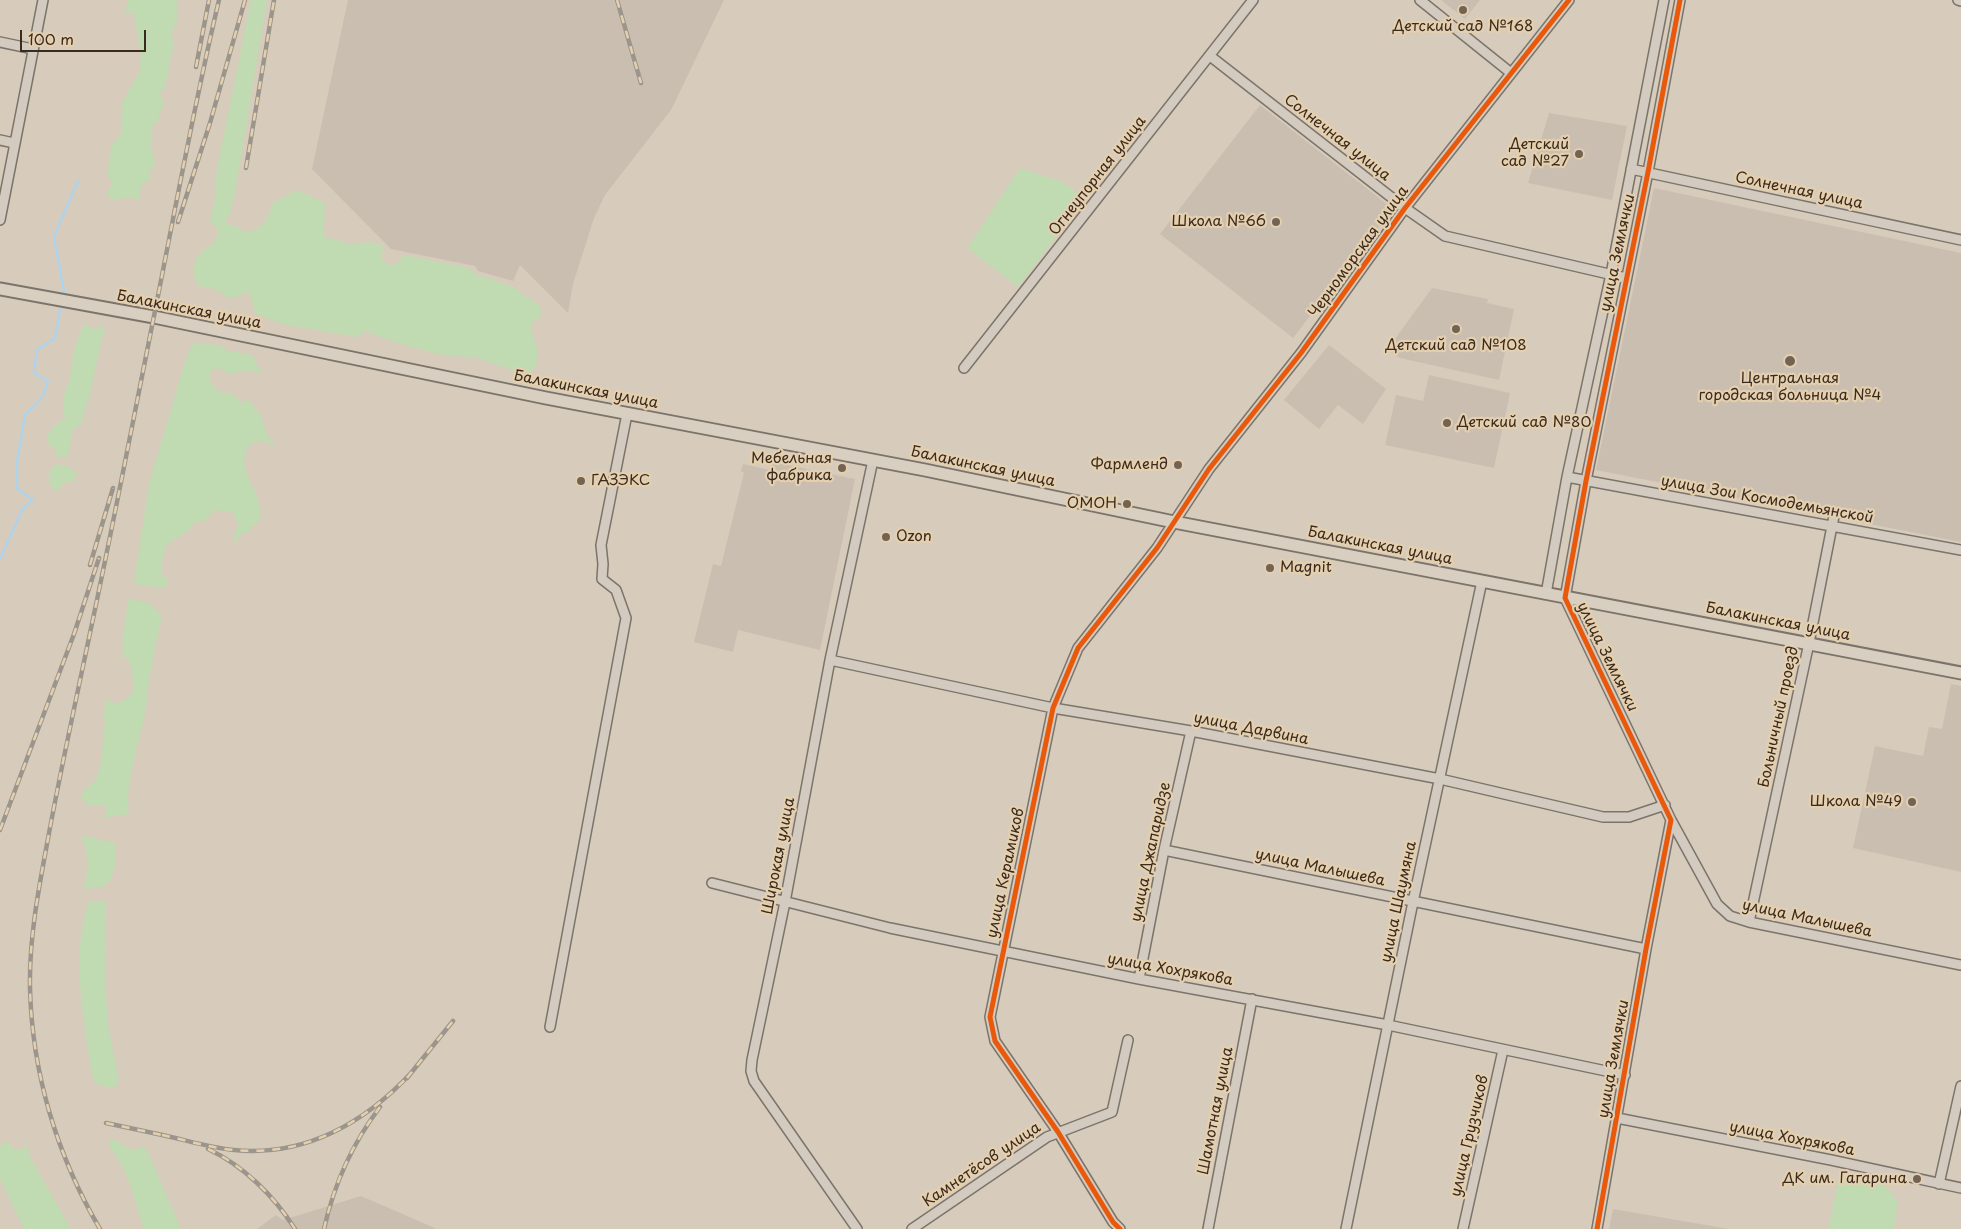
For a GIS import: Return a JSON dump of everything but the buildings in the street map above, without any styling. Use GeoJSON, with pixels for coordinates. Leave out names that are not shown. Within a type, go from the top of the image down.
{"type":"FeatureCollection","features":[{"type":"Feature","properties":{"kind":"main road","name":"Балакинская улица"},"geometry":{"type":"LineString","coordinates":[[0,289],[154,318],[627,414],[873,460],[1174,522],[1961,673]]}},
{"type":"Feature","properties":{"kind":"street"},"geometry":{"type":"LineString","coordinates":[[0,220],[43,0]]}},
{"type":"Feature","properties":{"kind":"street","name":"Огнеупорная улица"},"geometry":{"type":"LineString","coordinates":[[964,368],[1253,0]]}},
{"type":"Feature","properties":{"kind":"street"},"geometry":{"type":"LineString","coordinates":[[1420,0],[1511,72]]}},
{"type":"Feature","properties":{"kind":"street","name":"Черноморская улица"},"geometry":{"type":"LineString","coordinates":[[1174,522],[1209,469],[1301,353],[1405,208],[1569,0]]}},
{"type":"Feature","properties":{"kind":"street","name":"улица Землячки"},"geometry":{"type":"LineString","coordinates":[[1546,594],[1568,477],[1632,169],[1664,0]]}},
{"type":"Feature","properties":{"kind":"street","name":"улица Землячки"},"geometry":{"type":"LineString","coordinates":[[1597,1229],[1646,949],[1671,820],[1565,598],[1680,0]]}},
{"type":"Feature","properties":{"kind":"street"},"geometry":{"type":"LineString","coordinates":[[0,42],[33,49]]}},
{"type":"Feature","properties":{"kind":"street","name":"Солнечная улица"},"geometry":{"type":"LineString","coordinates":[[1210,56],[1405,208],[1445,236],[1626,278]]}},
{"type":"Feature","properties":{"kind":"street"},"geometry":{"type":"LineString","coordinates":[[0,140],[14,143]]}},
{"type":"Feature","properties":{"kind":"street","name":"Солнечная улица"},"geometry":{"type":"LineString","coordinates":[[1632,169],[1961,240]]}},
{"type":"Feature","properties":{"kind":"street"},"geometry":{"type":"LineString","coordinates":[[550,1027],[626,618],[616,590],[602,579],[601,545],[627,414]]}},
{"type":"Feature","properties":{"kind":"street","name":"Широкая улица"},"geometry":{"type":"LineString","coordinates":[[857,1229],[754,1081],[751,1071],[830,660],[873,460]]}},
{"type":"Feature","properties":{"kind":"street","name":"улица Зои Космодемьянской"},"geometry":{"type":"LineString","coordinates":[[1568,477],[1833,520],[1961,550]]}},
{"type":"Feature","properties":{"kind":"street","name":"Больничный проезд"},"geometry":{"type":"LineString","coordinates":[[1749,922],[1809,643],[1833,520]]}},
{"type":"Feature","properties":{"kind":"street","name":"улица Керамиков"},"geometry":{"type":"LineString","coordinates":[[1120,1229],[1113,1222],[1058,1132],[995,1041],[990,1017],[1053,708],[1078,648],[1157,548],[1174,522]]}},
{"type":"Feature","properties":{"kind":"street","name":"улица Шаумяна"},"geometry":{"type":"LineString","coordinates":[[1346,1229],[1413,902],[1482,581]]}},
{"type":"Feature","properties":{"kind":"street","name":"улица Дарвина"},"geometry":{"type":"LineString","coordinates":[[830,660],[1053,708],[1191,731],[1440,779],[1603,817],[1629,816],[1665,805]]}},
{"type":"Feature","properties":{"kind":"street","name":"улица Джапаридзе"},"geometry":{"type":"LineString","coordinates":[[1139,979],[1164,850],[1191,731]]}},
{"type":"Feature","properties":{"kind":"street","name":"улица Малышева"},"geometry":{"type":"LineString","coordinates":[[1671,820],[1717,904],[1730,916],[1749,922],[1961,965]]}},
{"type":"Feature","properties":{"kind":"street","name":"улица Малышева"},"geometry":{"type":"LineString","coordinates":[[1164,850],[1646,949]]}},
{"type":"Feature","properties":{"kind":"street","name":"улица Хохрякова"},"geometry":{"type":"LineString","coordinates":[[712,883],[890,928],[1003,952],[1388,1025],[1624,1074]]}},
{"type":"Feature","properties":{"kind":"street","name":"Шамотная улица"},"geometry":{"type":"LineString","coordinates":[[1208,1229],[1252,999]]}},
{"type":"Feature","properties":{"kind":"street","name":"Камнетёсов улица"},"geometry":{"type":"LineString","coordinates":[[912,1229],[1047,1137],[1112,1112],[1128,1040]]}},
{"type":"Feature","properties":{"kind":"street","name":"улица Грузчиков"},"geometry":{"type":"LineString","coordinates":[[1463,1229],[1504,1050]]}},
{"type":"Feature","properties":{"kind":"street"},"geometry":{"type":"LineString","coordinates":[[1940,1184],[1961,1086]]}},
{"type":"Feature","properties":{"kind":"street","name":"улица Хохрякова"},"geometry":{"type":"LineString","coordinates":[[1617,1118],[1831,1160],[1961,1188]]}},
{"type":"Feature","properties":{"kind":"shaded area"},"geometry":{"type":"Polygon","coordinates":[[[348,0],[724,0],[671,110],[605,195],[594,218],[573,284],[568,313],[520,265],[513,281],[478,271],[475,266],[391,249],[312,169],[348,0]]]}},
{"type":"Feature","properties":{"kind":"shaded area","name":"Детский сад №168"},"geometry":{"type":"Polygon","coordinates":[[[1441,0],[1480,0],[1465,19],[1441,0]]]}},
{"type":"Feature","properties":{"kind":"shaded area","name":"Школа №66"},"geometry":{"type":"Polygon","coordinates":[[[1260,105],[1393,209],[1293,338],[1160,234],[1260,105]]]}},
{"type":"Feature","properties":{"kind":"shaded area","name":"Детский сад №27"},"geometry":{"type":"Polygon","coordinates":[[[1549,113],[1627,126],[1612,200],[1528,183],[1549,113]]]}},
{"type":"Feature","properties":{"kind":"shaded area","name":"Центральная городская больница №4"},"geometry":{"type":"Polygon","coordinates":[[[1654,188],[1961,253],[1961,542],[1596,470],[1654,188]]]}},
{"type":"Feature","properties":{"kind":"shaded area","name":"Детский сад №108"},"geometry":{"type":"Polygon","coordinates":[[[1432,288],[1488,299],[1487,303],[1514,309],[1499,380],[1400,358],[1387,350],[1432,288]]]}},
{"type":"Feature","properties":{"kind":"shaded area"},"geometry":{"type":"Polygon","coordinates":[[[1329,345],[1386,389],[1363,424],[1338,405],[1319,429],[1284,400],[1329,345]]]}},
{"type":"Feature","properties":{"kind":"shaded area","name":"Детский сад №80"},"geometry":{"type":"Polygon","coordinates":[[[1429,375],[1510,393],[1494,468],[1385,445],[1396,395],[1423,401],[1429,375]]]}},
{"type":"Feature","properties":{"kind":"shaded area"},"geometry":{"type":"Polygon","coordinates":[[[773,462],[855,479],[820,650],[738,630],[733,652],[694,642],[713,564],[721,566],[744,473],[741,471],[743,464],[771,470],[773,462]]]}},
{"type":"Feature","properties":{"kind":"shaded area","name":"Школа №49"},"geometry":{"type":"Polygon","coordinates":[[[1951,684],[1961,686],[1961,872],[1853,848],[1875,746],[1923,756],[1929,727],[1942,729],[1951,684]]]}},
{"type":"Feature","properties":{"kind":"shaded area"},"geometry":{"type":"Polygon","coordinates":[[[361,1196],[437,1229],[257,1229],[276,1215],[283,1220],[361,1196]]]}},
{"type":"Feature","properties":{"kind":"shaded area"},"geometry":{"type":"Polygon","coordinates":[[[1613,1209],[1729,1229],[1609,1229],[1613,1209]]]}},
{"type":"Feature","properties":{"kind":"green space"},"geometry":{"type":"Polygon","coordinates":[[[128,0],[177,0],[177,22],[173,27],[172,37],[174,47],[165,87],[159,95],[165,101],[159,114],[158,123],[154,123],[151,131],[153,140],[150,144],[155,163],[149,174],[151,183],[145,181],[141,186],[139,200],[136,202],[134,198],[109,198],[107,192],[112,182],[107,175],[111,147],[121,133],[122,103],[140,71],[141,51],[134,12],[125,14],[128,0]]]}},
{"type":"Feature","properties":{"kind":"green space"},"geometry":{"type":"Polygon","coordinates":[[[251,0],[267,0],[235,193],[225,222],[247,232],[254,230],[264,224],[274,202],[297,190],[325,203],[324,238],[347,243],[372,243],[382,246],[386,249],[382,252],[381,258],[387,264],[394,265],[403,256],[411,256],[469,268],[476,274],[514,287],[517,291],[540,305],[541,318],[537,318],[531,324],[538,354],[538,360],[532,371],[515,371],[478,358],[438,354],[397,343],[365,331],[357,337],[282,324],[255,313],[249,292],[230,299],[215,289],[198,286],[194,273],[196,260],[201,252],[214,242],[219,232],[210,220],[215,200],[215,179],[251,0]]]}},
{"type":"Feature","properties":{"kind":"green space"},"geometry":{"type":"Polygon","coordinates":[[[1020,168],[1061,181],[1085,198],[1018,287],[967,248],[1020,168]]]}},
{"type":"Feature","properties":{"kind":"green space"},"geometry":{"type":"Polygon","coordinates":[[[84,324],[94,329],[105,325],[90,394],[81,423],[72,431],[70,448],[66,457],[55,458],[58,453],[48,442],[47,436],[55,425],[66,418],[63,395],[68,386],[75,346],[84,324]]]}},
{"type":"Feature","properties":{"kind":"green space"},"geometry":{"type":"Polygon","coordinates":[[[195,343],[217,345],[230,351],[252,355],[262,374],[245,370],[233,374],[218,368],[213,370],[209,378],[218,392],[232,393],[243,403],[247,399],[259,412],[268,436],[277,448],[270,443],[262,442],[254,443],[247,447],[244,459],[245,467],[261,511],[257,524],[252,525],[249,532],[240,535],[235,544],[237,522],[232,512],[214,510],[205,521],[195,522],[189,530],[166,545],[162,563],[162,575],[168,579],[166,588],[145,586],[134,583],[149,484],[183,368],[190,348],[195,343]]]}},
{"type":"Feature","properties":{"kind":"green space"},"geometry":{"type":"Polygon","coordinates":[[[57,464],[67,466],[77,476],[74,477],[74,482],[65,482],[57,491],[49,483],[51,478],[48,476],[52,468],[57,464]]]}},
{"type":"Feature","properties":{"kind":"green space"},"geometry":{"type":"Polygon","coordinates":[[[128,599],[149,603],[162,616],[148,686],[145,714],[130,778],[129,814],[103,818],[107,809],[105,806],[93,806],[85,803],[82,793],[94,782],[99,772],[106,699],[116,704],[126,699],[134,691],[131,666],[127,658],[121,658],[124,650],[122,645],[128,599]]]}},
{"type":"Feature","properties":{"kind":"green space"},"geometry":{"type":"Polygon","coordinates":[[[81,835],[114,842],[115,866],[105,886],[83,889],[87,876],[87,862],[81,835]]]}},
{"type":"Feature","properties":{"kind":"green space"},"geometry":{"type":"Polygon","coordinates":[[[89,901],[106,902],[105,977],[108,1025],[119,1080],[117,1086],[110,1088],[97,1084],[92,1075],[80,988],[80,944],[83,922],[89,901]]]}},
{"type":"Feature","properties":{"kind":"green space"},"geometry":{"type":"Polygon","coordinates":[[[110,1139],[134,1150],[141,1146],[147,1150],[181,1229],[145,1229],[143,1227],[126,1174],[116,1155],[109,1147],[110,1139]]]}},
{"type":"Feature","properties":{"kind":"green space"},"geometry":{"type":"Polygon","coordinates":[[[30,1141],[27,1148],[30,1157],[71,1229],[24,1229],[0,1179],[0,1145],[8,1142],[15,1150],[21,1150],[30,1141]]]}},
{"type":"Feature","properties":{"kind":"green space"},"geometry":{"type":"Polygon","coordinates":[[[1840,1174],[1884,1184],[1898,1202],[1894,1229],[1828,1229],[1840,1174]]]}},
{"type":"Feature","properties":{"kind":"waterway"},"geometry":{"type":"LineString","coordinates":[[62,296],[64,291],[54,236],[78,181]]}},
{"type":"Feature","properties":{"kind":"waterway"},"geometry":{"type":"LineString","coordinates":[[0,559],[22,510],[33,500],[17,489],[17,462],[25,415],[43,396],[48,381],[34,373],[37,350],[55,338],[61,304]]}},
{"type":"Feature","properties":{"kind":"railway"},"geometry":{"type":"LineString","coordinates":[[196,67],[209,0]]}},
{"type":"Feature","properties":{"kind":"railway"},"geometry":{"type":"LineString","coordinates":[[100,1229],[71,1172],[59,1143],[42,1082],[32,1020],[30,988],[33,934],[40,880],[58,786],[117,503],[193,118],[219,0]]}},
{"type":"Feature","properties":{"kind":"railway"},"geometry":{"type":"LineString","coordinates":[[178,222],[210,123],[245,0]]}},
{"type":"Feature","properties":{"kind":"railway"},"geometry":{"type":"LineString","coordinates":[[246,168],[274,0]]}},
{"type":"Feature","properties":{"kind":"railway"},"geometry":{"type":"LineString","coordinates":[[617,0],[641,83]]}},
{"type":"Feature","properties":{"kind":"railway"},"geometry":{"type":"LineString","coordinates":[[90,565],[113,488]]}},
{"type":"Feature","properties":{"kind":"railway"},"geometry":{"type":"LineString","coordinates":[[0,830],[74,634],[99,558]]}},
{"type":"Feature","properties":{"kind":"railway"},"geometry":{"type":"LineString","coordinates":[[407,1078],[453,1021]]}},
{"type":"Feature","properties":{"kind":"railway"},"geometry":{"type":"LineString","coordinates":[[162,1135],[207,1146],[234,1150],[260,1151],[285,1148],[309,1142],[332,1133],[354,1121],[374,1107],[412,1072]]}},
{"type":"Feature","properties":{"kind":"railway"},"geometry":{"type":"LineString","coordinates":[[324,1229],[333,1196],[345,1165],[361,1135],[380,1107]]}},
{"type":"Feature","properties":{"kind":"railway"},"geometry":{"type":"LineString","coordinates":[[106,1123],[167,1136]]}},
{"type":"Feature","properties":{"kind":"railway"},"geometry":{"type":"LineString","coordinates":[[208,1149],[234,1164],[257,1183],[278,1205],[295,1229]]}},
{"type":"Feature","properties":{"kind":"cycle path"},"geometry":{"type":"LineString","coordinates":[[1120,1229],[1113,1222],[1058,1132],[995,1041],[990,1017],[1053,708],[1078,648],[1157,548],[1209,469],[1301,353],[1405,208],[1569,0]]}},
{"type":"Feature","properties":{"kind":"cycle path"},"geometry":{"type":"LineString","coordinates":[[1597,1229],[1646,949],[1671,820],[1565,598],[1680,0]]}},
{"type":"Feature","properties":{"kind":"place","name":"Детский сад №168"},"geometry":{"type":"Point","coordinates":[1463,10]}},
{"type":"Feature","properties":{"kind":"place","name":"Детский сад №27"},"geometry":{"type":"Point","coordinates":[1579,154]}},
{"type":"Feature","properties":{"kind":"place","name":"Школа №66"},"geometry":{"type":"Point","coordinates":[1276,222]}},
{"type":"Feature","properties":{"kind":"place","name":"Детский сад №108"},"geometry":{"type":"Point","coordinates":[1456,329]}},
{"type":"Feature","properties":{"kind":"place","name":"Центральная городская больница №4"},"geometry":{"type":"Point","coordinates":[1790,361]}},
{"type":"Feature","properties":{"kind":"place","name":"Детский сад №80"},"geometry":{"type":"Point","coordinates":[1447,423]}},
{"type":"Feature","properties":{"kind":"place","name":"Фармленд"},"geometry":{"type":"Point","coordinates":[1178,465]}},
{"type":"Feature","properties":{"kind":"place","name":"Мебельная фабрика"},"geometry":{"type":"Point","coordinates":[842,468]}},
{"type":"Feature","properties":{"kind":"place","name":"ГАЗЭКС"},"geometry":{"type":"Point","coordinates":[581,481]}},
{"type":"Feature","properties":{"kind":"place","name":"ОМОН"},"geometry":{"type":"Point","coordinates":[1127,504]}},
{"type":"Feature","properties":{"kind":"place","name":"Ozon"},"geometry":{"type":"Point","coordinates":[886,537]}},
{"type":"Feature","properties":{"kind":"place","name":"Magnit"},"geometry":{"type":"Point","coordinates":[1270,568]}},
{"type":"Feature","properties":{"kind":"place","name":"Школа №49"},"geometry":{"type":"Point","coordinates":[1912,802]}},
{"type":"Feature","properties":{"kind":"place","name":"ДК им. Гагарина"},"geometry":{"type":"Point","coordinates":[1917,1179]}}]}
